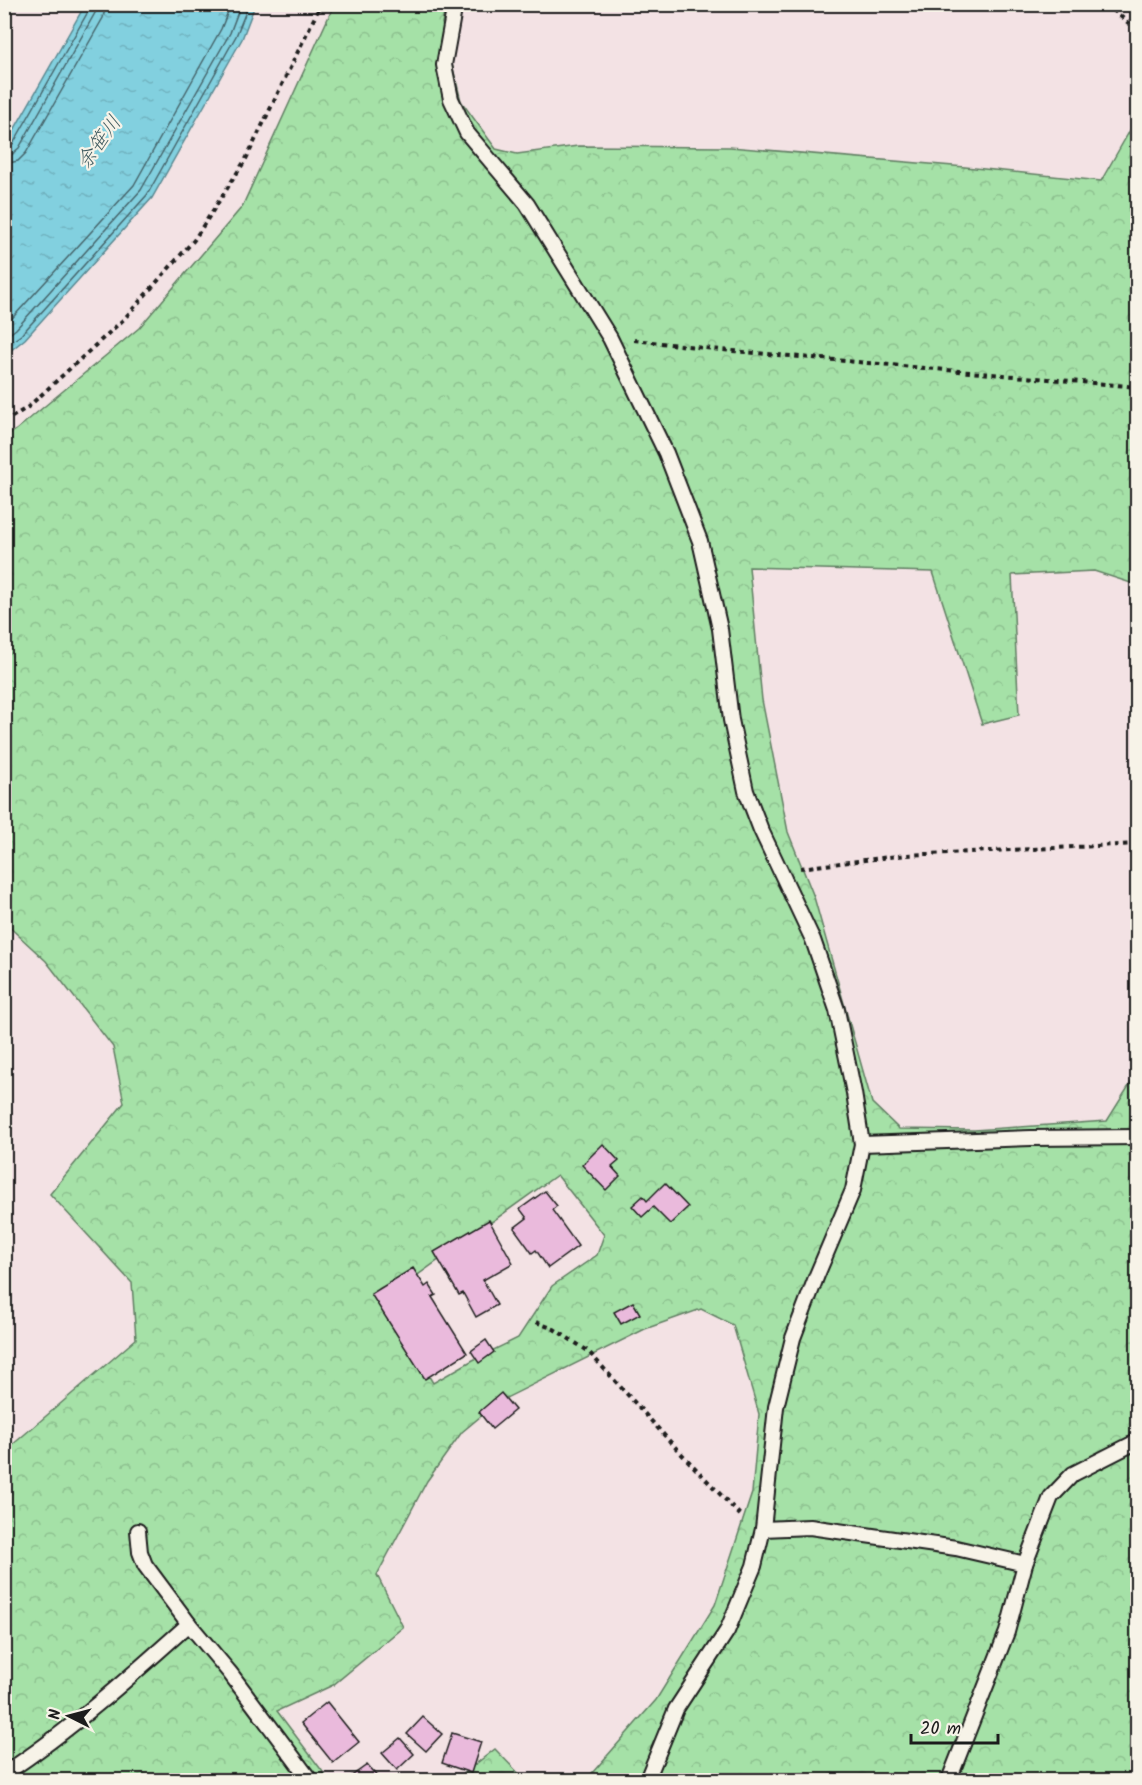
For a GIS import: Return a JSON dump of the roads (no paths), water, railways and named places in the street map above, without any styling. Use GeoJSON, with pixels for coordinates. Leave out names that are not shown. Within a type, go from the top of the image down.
{"type":"FeatureCollection","features":[{"type":"Feature","properties":{"kind":"lane"},"geometry":{"type":"LineString","coordinates":[[454,4],[444,65],[451,99],[467,133],[528,204],[609,338],[666,453],[700,542],[720,629],[732,720],[746,791],[761,831],[813,940],[837,1010],[862,1144],[853,1190],[816,1275],[794,1338],[778,1395],[762,1533],[754,1566],[727,1631],[676,1709],[647,1780]]}},
{"type":"Feature","properties":{"kind":"lane"},"geometry":{"type":"LineString","coordinates":[[862,1144],[1137,1137]]}},
{"type":"Feature","properties":{"kind":"lane"},"geometry":{"type":"LineString","coordinates":[[949,1780],[1007,1632],[1026,1564],[1051,1497],[1073,1474],[1137,1441]]}},
{"type":"Feature","properties":{"kind":"lane"},"geometry":{"type":"LineString","coordinates":[[762,1533],[810,1527],[956,1548],[1026,1564]]}},
{"type":"Feature","properties":{"kind":"lane"},"geometry":{"type":"LineString","coordinates":[[138,1531],[140,1552],[145,1565],[310,1780]]}},
{"type":"Feature","properties":{"kind":"lane"},"geometry":{"type":"LineString","coordinates":[[4,1774],[41,1749],[116,1689],[189,1624]]}},
{"type":"Feature","properties":{"kind":"water","name":"余笹川"},"geometry":{"type":"Polygon","coordinates":[[[85,5],[255,5],[242,39],[152,198],[25,339],[5,355],[5,146],[85,5]]]}}]}
